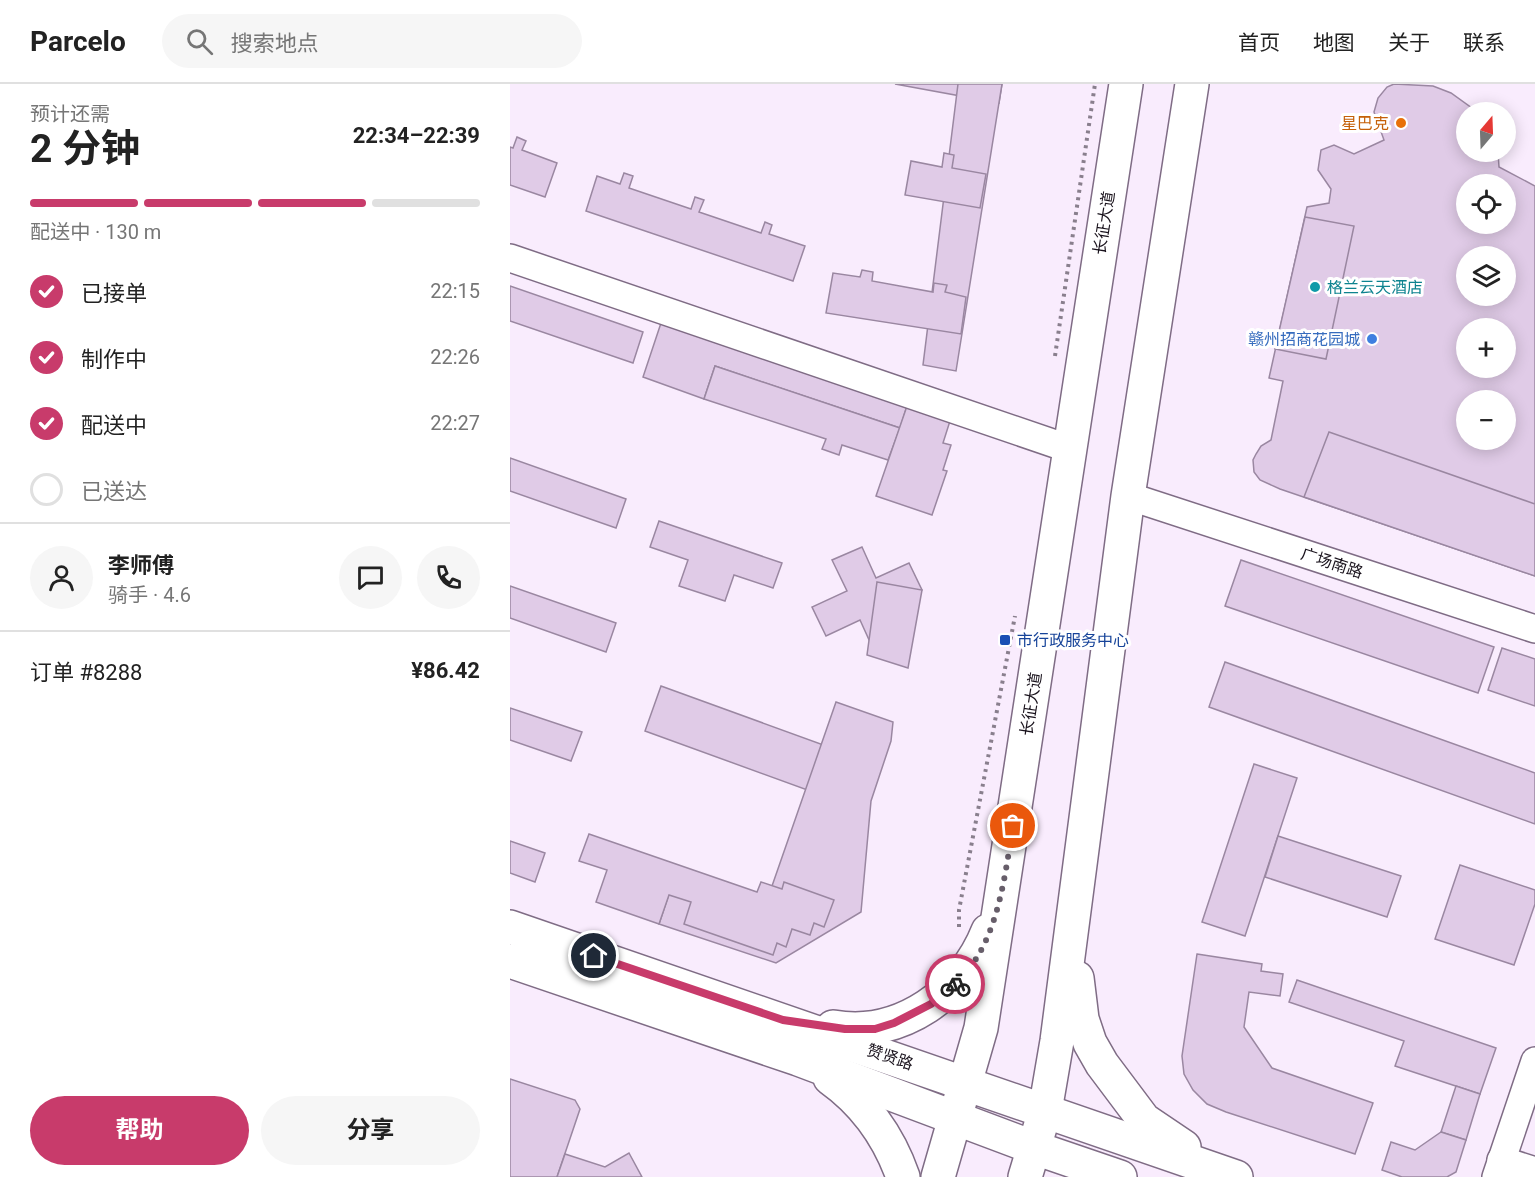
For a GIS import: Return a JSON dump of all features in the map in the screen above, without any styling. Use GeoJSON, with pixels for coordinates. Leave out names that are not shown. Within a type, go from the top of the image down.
{"type":"FeatureCollection","features":[{"type":"Feature","properties":{"kind":"main road","name":"长征大道"},"geometry":{"type":"LineString","coordinates":[[938,1177],[957,1119],[981,1028],[1126,84]]}},
{"type":"Feature","properties":{"kind":"main road"},"geometry":{"type":"LineString","coordinates":[[1030,1163],[1045,1111],[1071,945],[1128,496],[1193,90]]}},
{"type":"Feature","properties":{"kind":"main road"},"geometry":{"type":"LineString","coordinates":[[783,1020],[845,1029],[875,1029],[912,1015],[947,991],[972,965],[1002,896]]}},
{"type":"Feature","properties":{"kind":"main road","name":"赞贤路"},"geometry":{"type":"LineString","coordinates":[[510,927],[1228,1174]]}},
{"type":"Feature","properties":{"kind":"main road"},"geometry":{"type":"LineString","coordinates":[[1071,945],[1082,1019],[1090,1043],[1102,1064],[1144,1120],[1228,1174]]}},
{"type":"Feature","properties":{"kind":"main road","name":"赞贤路"},"geometry":{"type":"LineString","coordinates":[[510,961],[798,1059],[957,1119],[1030,1163],[1120,1177]]}},
{"type":"Feature","properties":{"kind":"main road"},"geometry":{"type":"LineString","coordinates":[[798,1059],[819,1070],[858,1101],[887,1140],[903,1177]]}},
{"type":"Feature","properties":{"kind":"street"},"geometry":{"type":"LineString","coordinates":[[510,258],[1070,449]]}},
{"type":"Feature","properties":{"kind":"street","name":"广场南路"},"geometry":{"type":"LineString","coordinates":[[1128,496],[1535,630]]}},
{"type":"Feature","properties":{"kind":"street"},"geometry":{"type":"LineString","coordinates":[[1535,1061],[1528,1104],[1498,1169],[1535,1171]]}},
{"type":"Feature","properties":{"kind":"path"},"geometry":{"type":"LineString","coordinates":[[1055,360],[1095,84]]}},
{"type":"Feature","properties":{"kind":"path"},"geometry":{"type":"LineString","coordinates":[[960,933],[959,910],[1016,612]]}},
{"type":"Feature","properties":{"kind":"building"},"geometry":{"type":"Polygon","coordinates":[[[895,84],[1002,84],[999,103],[895,84]]]}},
{"type":"Feature","properties":{"kind":"building"},"geometry":{"type":"Polygon","coordinates":[[[958,84],[1002,84],[956,371],[923,365],[958,84]]]}},
{"type":"Feature","properties":{"kind":"building","name":"赣州招商花园城"},"geometry":{"type":"Polygon","coordinates":[[[1394,84],[1433,86],[1451,93],[1464,102],[1456,102],[1456,162],[1499,162],[1499,167],[1512,174],[1456,174],[1456,234],[1516,234],[1516,176],[1535,186],[1535,576],[1280,489],[1260,480],[1254,472],[1253,460],[1256,454],[1261,446],[1271,440],[1283,381],[1269,378],[1307,207],[1329,203],[1331,189],[1318,170],[1321,150],[1334,145],[1354,154],[1384,140],[1374,112],[1378,98],[1387,87],[1394,84]]]}},
{"type":"Feature","properties":{"kind":"building"},"geometry":{"type":"Polygon","coordinates":[[[517,137],[526,141],[522,150],[557,163],[545,197],[510,185],[510,147],[513,148],[517,137]]]}},
{"type":"Feature","properties":{"kind":"building"},"geometry":{"type":"Polygon","coordinates":[[[944,153],[954,155],[952,168],[986,174],[980,208],[905,195],[911,161],[942,167],[944,153]]]}},
{"type":"Feature","properties":{"kind":"building"},"geometry":{"type":"Polygon","coordinates":[[[624,173],[633,176],[629,188],[691,209],[695,197],[704,200],[699,212],[761,233],[765,222],[772,225],[769,234],[805,246],[793,281],[586,211],[597,176],[620,184],[624,173]]]}},
{"type":"Feature","properties":{"kind":"building","name":"格兰云天酒店"},"geometry":{"type":"Polygon","coordinates":[[[1305,217],[1354,226],[1326,359],[1275,349],[1305,217]]]}},
{"type":"Feature","properties":{"kind":"building"},"geometry":{"type":"Polygon","coordinates":[[[862,270],[873,272],[872,281],[933,292],[934,283],[947,285],[945,292],[966,297],[961,334],[826,313],[833,273],[860,277],[862,270]]]}},
{"type":"Feature","properties":{"kind":"building"},"geometry":{"type":"Polygon","coordinates":[[[510,286],[643,332],[633,363],[510,321],[510,286]]]}},
{"type":"Feature","properties":{"kind":"building"},"geometry":{"type":"Polygon","coordinates":[[[661,323],[907,406],[900,428],[715,366],[704,399],[643,377],[661,323]]]}},
{"type":"Feature","properties":{"kind":"building"},"geometry":{"type":"Polygon","coordinates":[[[715,366],[900,428],[888,460],[842,445],[839,455],[822,449],[826,439],[704,399],[715,366]]]}},
{"type":"Feature","properties":{"kind":"building"},"geometry":{"type":"Polygon","coordinates":[[[907,406],[950,421],[943,443],[951,445],[943,470],[947,471],[932,515],[876,496],[907,406]]]}},
{"type":"Feature","properties":{"kind":"building"},"geometry":{"type":"Polygon","coordinates":[[[1329,432],[1535,504],[1535,576],[1304,497],[1329,432]]]}},
{"type":"Feature","properties":{"kind":"building"},"geometry":{"type":"Polygon","coordinates":[[[510,458],[626,499],[616,528],[510,491],[510,458]]]}},
{"type":"Feature","properties":{"kind":"building"},"geometry":{"type":"Polygon","coordinates":[[[659,521],[782,563],[773,588],[734,575],[725,601],[679,586],[688,560],[650,547],[659,521]]]}},
{"type":"Feature","properties":{"kind":"building"},"geometry":{"type":"Polygon","coordinates":[[[862,547],[876,578],[909,563],[922,590],[888,606],[904,640],[875,653],[860,620],[826,636],[812,607],[847,591],[832,560],[862,547]]]}},
{"type":"Feature","properties":{"kind":"building"},"geometry":{"type":"Polygon","coordinates":[[[1241,560],[1494,647],[1478,693],[1225,606],[1241,560]]]}},
{"type":"Feature","properties":{"kind":"building"},"geometry":{"type":"Polygon","coordinates":[[[877,582],[922,590],[908,668],[867,655],[877,582]]]}},
{"type":"Feature","properties":{"kind":"building"},"geometry":{"type":"Polygon","coordinates":[[[510,586],[616,623],[606,652],[510,618],[510,586]]]}},
{"type":"Feature","properties":{"kind":"building"},"geometry":{"type":"Polygon","coordinates":[[[1502,648],[1535,659],[1535,706],[1488,690],[1502,648]]]}},
{"type":"Feature","properties":{"kind":"building"},"geometry":{"type":"Polygon","coordinates":[[[1225,662],[1535,773],[1535,824],[1209,707],[1225,662]]]}},
{"type":"Feature","properties":{"kind":"building"},"geometry":{"type":"Polygon","coordinates":[[[661,686],[873,763],[857,808],[645,731],[661,686]]]}},
{"type":"Feature","properties":{"kind":"building"},"geometry":{"type":"Polygon","coordinates":[[[836,702],[893,722],[891,741],[871,801],[861,912],[776,963],[659,924],[674,879],[764,909],[836,702]]]}},
{"type":"Feature","properties":{"kind":"building"},"geometry":{"type":"Polygon","coordinates":[[[510,708],[582,732],[571,761],[510,740],[510,708]]]}},
{"type":"Feature","properties":{"kind":"building"},"geometry":{"type":"Polygon","coordinates":[[[1254,764],[1297,778],[1245,936],[1202,922],[1254,764]]]}},
{"type":"Feature","properties":{"kind":"building"},"geometry":{"type":"Polygon","coordinates":[[[589,834],[757,892],[761,882],[782,889],[784,882],[834,900],[824,927],[814,923],[810,935],[792,929],[786,947],[777,943],[773,955],[684,924],[691,902],[669,895],[659,924],[596,902],[607,870],[579,861],[589,834]]]}},
{"type":"Feature","properties":{"kind":"building"},"geometry":{"type":"Polygon","coordinates":[[[1278,836],[1401,876],[1387,917],[1265,877],[1278,836]]]}},
{"type":"Feature","properties":{"kind":"building"},"geometry":{"type":"Polygon","coordinates":[[[510,841],[545,853],[535,882],[510,873],[510,841]]]}},
{"type":"Feature","properties":{"kind":"building"},"geometry":{"type":"Polygon","coordinates":[[[1460,865],[1535,890],[1535,904],[1514,965],[1435,939],[1460,865]]]}},
{"type":"Feature","properties":{"kind":"building"},"geometry":{"type":"Polygon","coordinates":[[[1197,954],[1262,964],[1261,971],[1283,974],[1280,996],[1249,992],[1244,1027],[1272,1068],[1373,1103],[1355,1154],[1226,1112],[1207,1104],[1193,1090],[1184,1074],[1182,1056],[1197,954]]]}},
{"type":"Feature","properties":{"kind":"building"},"geometry":{"type":"Polygon","coordinates":[[[1297,980],[1496,1048],[1480,1094],[1395,1066],[1404,1041],[1289,1002],[1297,980]]]}},
{"type":"Feature","properties":{"kind":"building"},"geometry":{"type":"Polygon","coordinates":[[[510,1079],[575,1100],[580,1109],[557,1177],[510,1177],[510,1079]]]}},
{"type":"Feature","properties":{"kind":"building"},"geometry":{"type":"Polygon","coordinates":[[[1456,1086],[1480,1094],[1466,1140],[1441,1132],[1456,1086]]]}},
{"type":"Feature","properties":{"kind":"building"},"geometry":{"type":"Polygon","coordinates":[[[1441,1132],[1466,1140],[1456,1172],[1447,1177],[1402,1177],[1382,1170],[1391,1142],[1415,1150],[1441,1132]]]}},
{"type":"Feature","properties":{"kind":"building"},"geometry":{"type":"Polygon","coordinates":[[[629,1153],[642,1177],[557,1177],[565,1154],[605,1167],[629,1153]]]}},
{"type":"Feature","properties":{"kind":"way so far"},"geometry":{"type":"LineString","coordinates":[[955,984],[972,965],[982,948],[1002,896],[1013,826]]}},
{"type":"Feature","properties":{"kind":"place","name":"星巴克"},"geometry":{"type":"Point","coordinates":[1401,123]}},
{"type":"Feature","properties":{"kind":"place","name":"格兰云天酒店"},"geometry":{"type":"Point","coordinates":[1315,287]}},
{"type":"Feature","properties":{"kind":"place","name":"赣州招商花园城"},"geometry":{"type":"Point","coordinates":[1372,339]}},
{"type":"Feature","properties":{"kind":"place","name":"市行政服务中心"},"geometry":{"type":"Point","coordinates":[1005,640]}},
{"type":"Feature","properties":{"kind":"route"},"geometry":{"type":"LineString","coordinates":[[594,956],[783,1020],[845,1029],[875,1029],[894,1023],[931,1004],[955,984]]}}]}
